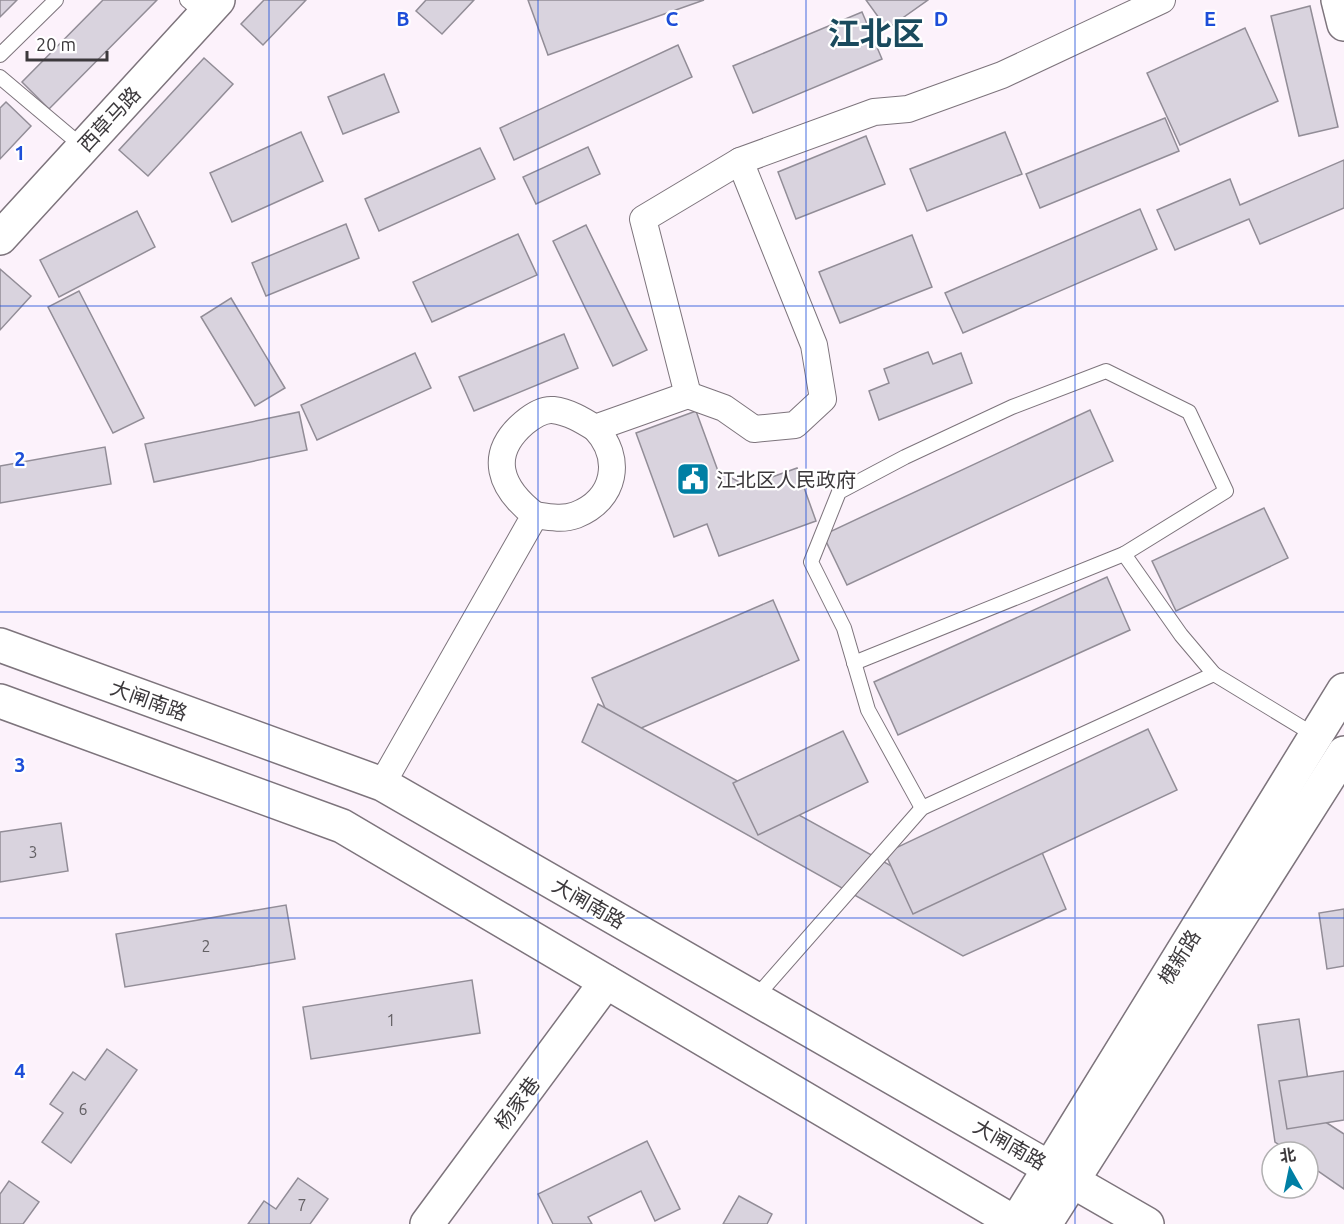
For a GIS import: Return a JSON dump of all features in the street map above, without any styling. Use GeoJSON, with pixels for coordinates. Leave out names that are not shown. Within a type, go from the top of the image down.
{"type":"FeatureCollection","features":[{"type":"Feature","properties":{"kind":"main road"},"geometry":{"type":"LineString","coordinates":[[1338,0],[1344,24]]}},
{"type":"Feature","properties":{"kind":"main road","name":"西草马路"},"geometry":{"type":"LineString","coordinates":[[0,238],[83,147],[203,5]]}},
{"type":"Feature","properties":{"kind":"main road","name":"大闸南路"},"geometry":{"type":"LineString","coordinates":[[0,645],[382,784],[1147,1224]]}},
{"type":"Feature","properties":{"kind":"main road","name":"槐新路"},"geometry":{"type":"LineString","coordinates":[[1061,1173],[1344,690]]}},
{"type":"Feature","properties":{"kind":"main road"},"geometry":{"type":"LineString","coordinates":[[0,701],[342,826],[1023,1224]]}},
{"type":"Feature","properties":{"kind":"main road","name":"槐新路"},"geometry":{"type":"LineString","coordinates":[[1023,1224],[1061,1173],[1344,753]]}},
{"type":"Feature","properties":{"kind":"main road","name":"杨家巷"},"geometry":{"type":"LineString","coordinates":[[427,1224],[606,982]]}},
{"type":"Feature","properties":{"kind":"street"},"geometry":{"type":"LineString","coordinates":[[688,395],[643,219],[740,161],[874,112],[908,109],[1002,75],[1162,0]]}},
{"type":"Feature","properties":{"kind":"street"},"geometry":{"type":"LineString","coordinates":[[595,428],[688,395],[724,408],[754,429],[795,425],[823,399],[814,345],[740,161]]}},
{"type":"Feature","properties":{"kind":"street"},"geometry":{"type":"LineString","coordinates":[[550,410],[573,415],[595,428],[606,439],[612,456],[612,474],[608,489],[595,504],[576,515],[554,519],[535,514],[518,502],[505,483],[502,462],[508,438],[531,417],[550,410]]}},
{"type":"Feature","properties":{"kind":"street"},"geometry":{"type":"LineString","coordinates":[[382,784],[535,514]]}},
{"type":"Feature","properties":{"kind":"lane"},"geometry":{"type":"LineString","coordinates":[[0,55],[56,0]]}},
{"type":"Feature","properties":{"kind":"lane"},"geometry":{"type":"LineString","coordinates":[[0,77],[83,147]]}},
{"type":"Feature","properties":{"kind":"lane"},"geometry":{"type":"LineString","coordinates":[[854,663],[1124,554],[1226,491],[1189,412],[1106,371],[1012,407],[905,457],[839,492],[811,562],[844,628],[854,663],[868,710],[922,808]]}},
{"type":"Feature","properties":{"kind":"lane"},"geometry":{"type":"LineString","coordinates":[[1124,554],[1180,635],[1214,674],[1316,736]]}},
{"type":"Feature","properties":{"kind":"lane"},"geometry":{"type":"LineString","coordinates":[[755,998],[922,808],[1214,674]]}},
{"type":"Feature","properties":{"kind":"building"},"geometry":{"type":"Polygon","coordinates":[[[0,0],[17,0],[0,17],[0,0]]]}},
{"type":"Feature","properties":{"kind":"building"},"geometry":{"type":"Polygon","coordinates":[[[103,0],[157,0],[49,109],[22,82],[103,0]]]}},
{"type":"Feature","properties":{"kind":"building"},"geometry":{"type":"Polygon","coordinates":[[[264,0],[306,0],[263,45],[241,24],[264,0]]]}},
{"type":"Feature","properties":{"kind":"building"},"geometry":{"type":"Polygon","coordinates":[[[426,0],[474,0],[442,34],[416,11],[426,0]]]}},
{"type":"Feature","properties":{"kind":"building"},"geometry":{"type":"Polygon","coordinates":[[[528,0],[704,0],[548,55],[528,0]]]}},
{"type":"Feature","properties":{"kind":"building"},"geometry":{"type":"Polygon","coordinates":[[[866,0],[928,0],[887,29],[866,0]]]}},
{"type":"Feature","properties":{"kind":"building"},"geometry":{"type":"Polygon","coordinates":[[[1310,6],[1338,127],[1299,136],[1271,16],[1310,6]]]}},
{"type":"Feature","properties":{"kind":"building"},"geometry":{"type":"Polygon","coordinates":[[[862,12],[882,59],[753,113],[733,66],[862,12]]]}},
{"type":"Feature","properties":{"kind":"building"},"geometry":{"type":"Polygon","coordinates":[[[1245,28],[1278,101],[1180,145],[1147,73],[1245,28]]]}},
{"type":"Feature","properties":{"kind":"building"},"geometry":{"type":"Polygon","coordinates":[[[678,45],[692,77],[514,160],[500,128],[678,45]]]}},
{"type":"Feature","properties":{"kind":"building"},"geometry":{"type":"Polygon","coordinates":[[[204,58],[233,84],[148,176],[119,150],[204,58]]]}},
{"type":"Feature","properties":{"kind":"building"},"geometry":{"type":"Polygon","coordinates":[[[384,74],[399,112],[343,134],[328,97],[384,74]]]}},
{"type":"Feature","properties":{"kind":"building"},"geometry":{"type":"Polygon","coordinates":[[[6,102],[31,126],[0,159],[0,108],[6,102]]]}},
{"type":"Feature","properties":{"kind":"building"},"geometry":{"type":"Polygon","coordinates":[[[1165,118],[1179,151],[1040,208],[1026,174],[1165,118]]]}},
{"type":"Feature","properties":{"kind":"building"},"geometry":{"type":"Polygon","coordinates":[[[301,132],[323,181],[232,222],[210,173],[301,132]]]}},
{"type":"Feature","properties":{"kind":"building"},"geometry":{"type":"Polygon","coordinates":[[[1005,132],[1022,174],[927,211],[910,169],[1005,132]]]}},
{"type":"Feature","properties":{"kind":"building"},"geometry":{"type":"Polygon","coordinates":[[[866,136],[885,184],[796,219],[778,172],[866,136]]]}},
{"type":"Feature","properties":{"kind":"building"},"geometry":{"type":"Polygon","coordinates":[[[588,147],[600,174],[536,204],[523,177],[588,147]]]}},
{"type":"Feature","properties":{"kind":"building"},"geometry":{"type":"Polygon","coordinates":[[[480,148],[495,179],[379,231],[365,199],[480,148]]]}},
{"type":"Feature","properties":{"kind":"building"},"geometry":{"type":"Polygon","coordinates":[[[1344,160],[1344,208],[1260,244],[1249,219],[1175,250],[1157,210],[1230,179],[1240,205],[1344,160]]]}},
{"type":"Feature","properties":{"kind":"building"},"geometry":{"type":"Polygon","coordinates":[[[1140,209],[1157,249],[963,333],[945,293],[1140,209]]]}},
{"type":"Feature","properties":{"kind":"building"},"geometry":{"type":"Polygon","coordinates":[[[137,211],[155,247],[59,297],[40,260],[137,211]]]}},
{"type":"Feature","properties":{"kind":"building"},"geometry":{"type":"Polygon","coordinates":[[[346,224],[359,258],[266,296],[252,263],[346,224]]]}},
{"type":"Feature","properties":{"kind":"building"},"geometry":{"type":"Polygon","coordinates":[[[586,225],[647,350],[613,366],[553,241],[586,225]]]}},
{"type":"Feature","properties":{"kind":"building"},"geometry":{"type":"Polygon","coordinates":[[[518,234],[537,275],[432,322],[413,282],[518,234]]]}},
{"type":"Feature","properties":{"kind":"building"},"geometry":{"type":"Polygon","coordinates":[[[912,235],[932,287],[840,323],[819,272],[912,235]]]}},
{"type":"Feature","properties":{"kind":"building"},"geometry":{"type":"Polygon","coordinates":[[[0,269],[31,296],[0,330],[0,269]]]}},
{"type":"Feature","properties":{"kind":"building"},"geometry":{"type":"Polygon","coordinates":[[[79,291],[144,418],[113,433],[48,307],[79,291]]]}},
{"type":"Feature","properties":{"kind":"building"},"geometry":{"type":"Polygon","coordinates":[[[231,298],[285,388],[255,406],[201,317],[231,298]]]}},
{"type":"Feature","properties":{"kind":"building"},"geometry":{"type":"Polygon","coordinates":[[[564,334],[578,368],[474,411],[459,377],[564,334]]]}},
{"type":"Feature","properties":{"kind":"building"},"geometry":{"type":"Polygon","coordinates":[[[928,352],[933,364],[961,353],[972,383],[879,420],[869,391],[889,383],[884,369],[928,352]]]}},
{"type":"Feature","properties":{"kind":"building"},"geometry":{"type":"Polygon","coordinates":[[[415,353],[431,388],[317,440],[301,405],[415,353]]]}},
{"type":"Feature","properties":{"kind":"building"},"geometry":{"type":"Polygon","coordinates":[[[1090,410],[1113,461],[847,585],[823,535],[1090,410]]]}},
{"type":"Feature","properties":{"kind":"building","name":"江北区人民政府"},"geometry":{"type":"Polygon","coordinates":[[[696,411],[718,471],[747,486],[797,468],[816,521],[719,556],[707,524],[674,537],[636,433],[696,411]]]}},
{"type":"Feature","properties":{"kind":"building"},"geometry":{"type":"Polygon","coordinates":[[[299,412],[307,450],[154,482],[145,444],[299,412]]]}},
{"type":"Feature","properties":{"kind":"building"},"geometry":{"type":"Polygon","coordinates":[[[105,447],[111,484],[0,503],[0,466],[105,447]]]}},
{"type":"Feature","properties":{"kind":"building"},"geometry":{"type":"Polygon","coordinates":[[[1264,508],[1288,558],[1176,611],[1152,561],[1264,508]]]}},
{"type":"Feature","properties":{"kind":"building"},"geometry":{"type":"Polygon","coordinates":[[[1107,577],[1130,630],[898,735],[874,682],[1107,577]]]}},
{"type":"Feature","properties":{"kind":"building"},"geometry":{"type":"Polygon","coordinates":[[[773,600],[799,660],[618,738],[592,678],[773,600]]]}},
{"type":"Feature","properties":{"kind":"building"},"geometry":{"type":"Polygon","coordinates":[[[598,704],[931,888],[1038,843],[1066,909],[963,956],[582,742],[598,704]]]}},
{"type":"Feature","properties":{"kind":"building"},"geometry":{"type":"Polygon","coordinates":[[[1148,729],[1177,790],[913,914],[885,853],[1148,729]]]}},
{"type":"Feature","properties":{"kind":"building"},"geometry":{"type":"Polygon","coordinates":[[[843,731],[868,782],[758,835],[733,783],[843,731]]]}},
{"type":"Feature","properties":{"kind":"building"},"geometry":{"type":"Polygon","coordinates":[[[61,823],[68,871],[0,882],[0,832],[61,823]]]}},
{"type":"Feature","properties":{"kind":"building"},"geometry":{"type":"Polygon","coordinates":[[[286,905],[295,959],[125,987],[116,934],[286,905]]]}},
{"type":"Feature","properties":{"kind":"building"},"geometry":{"type":"Polygon","coordinates":[[[1344,909],[1344,966],[1327,969],[1319,913],[1344,909]]]}},
{"type":"Feature","properties":{"kind":"building"},"geometry":{"type":"Polygon","coordinates":[[[472,980],[480,1033],[311,1059],[303,1007],[472,980]]]}},
{"type":"Feature","properties":{"kind":"building"},"geometry":{"type":"Polygon","coordinates":[[[1299,1019],[1313,1114],[1344,1134],[1344,1189],[1320,1172],[1320,1140],[1275,1140],[1258,1025],[1299,1019]]]}},
{"type":"Feature","properties":{"kind":"building"},"geometry":{"type":"Polygon","coordinates":[[[107,1049],[137,1070],[71,1163],[42,1142],[63,1113],[50,1104],[73,1072],[85,1080],[107,1049]]]}},
{"type":"Feature","properties":{"kind":"building"},"geometry":{"type":"Polygon","coordinates":[[[1344,1071],[1344,1120],[1287,1129],[1279,1081],[1344,1071]]]}},
{"type":"Feature","properties":{"kind":"building"},"geometry":{"type":"Polygon","coordinates":[[[647,1141],[680,1209],[655,1221],[641,1191],[588,1217],[592,1224],[553,1224],[538,1194],[647,1141]]]}},
{"type":"Feature","properties":{"kind":"building"},"geometry":{"type":"Polygon","coordinates":[[[298,1178],[328,1199],[310,1224],[248,1224],[264,1201],[276,1209],[298,1178]]]}},
{"type":"Feature","properties":{"kind":"building"},"geometry":{"type":"Polygon","coordinates":[[[9,1181],[39,1202],[23,1224],[0,1224],[0,1194],[9,1181]]]}},
{"type":"Feature","properties":{"kind":"building"},"geometry":{"type":"Polygon","coordinates":[[[739,1196],[772,1214],[767,1224],[723,1224],[739,1196]]]}},
{"type":"Feature","properties":{"kind":"place","name":"江北区人民政府"},"geometry":{"type":"Point","coordinates":[693,479]}},
{"type":"Feature","properties":{"kind":"district","name":"江北区"},"geometry":{"type":"Point","coordinates":[876,33]}}]}
